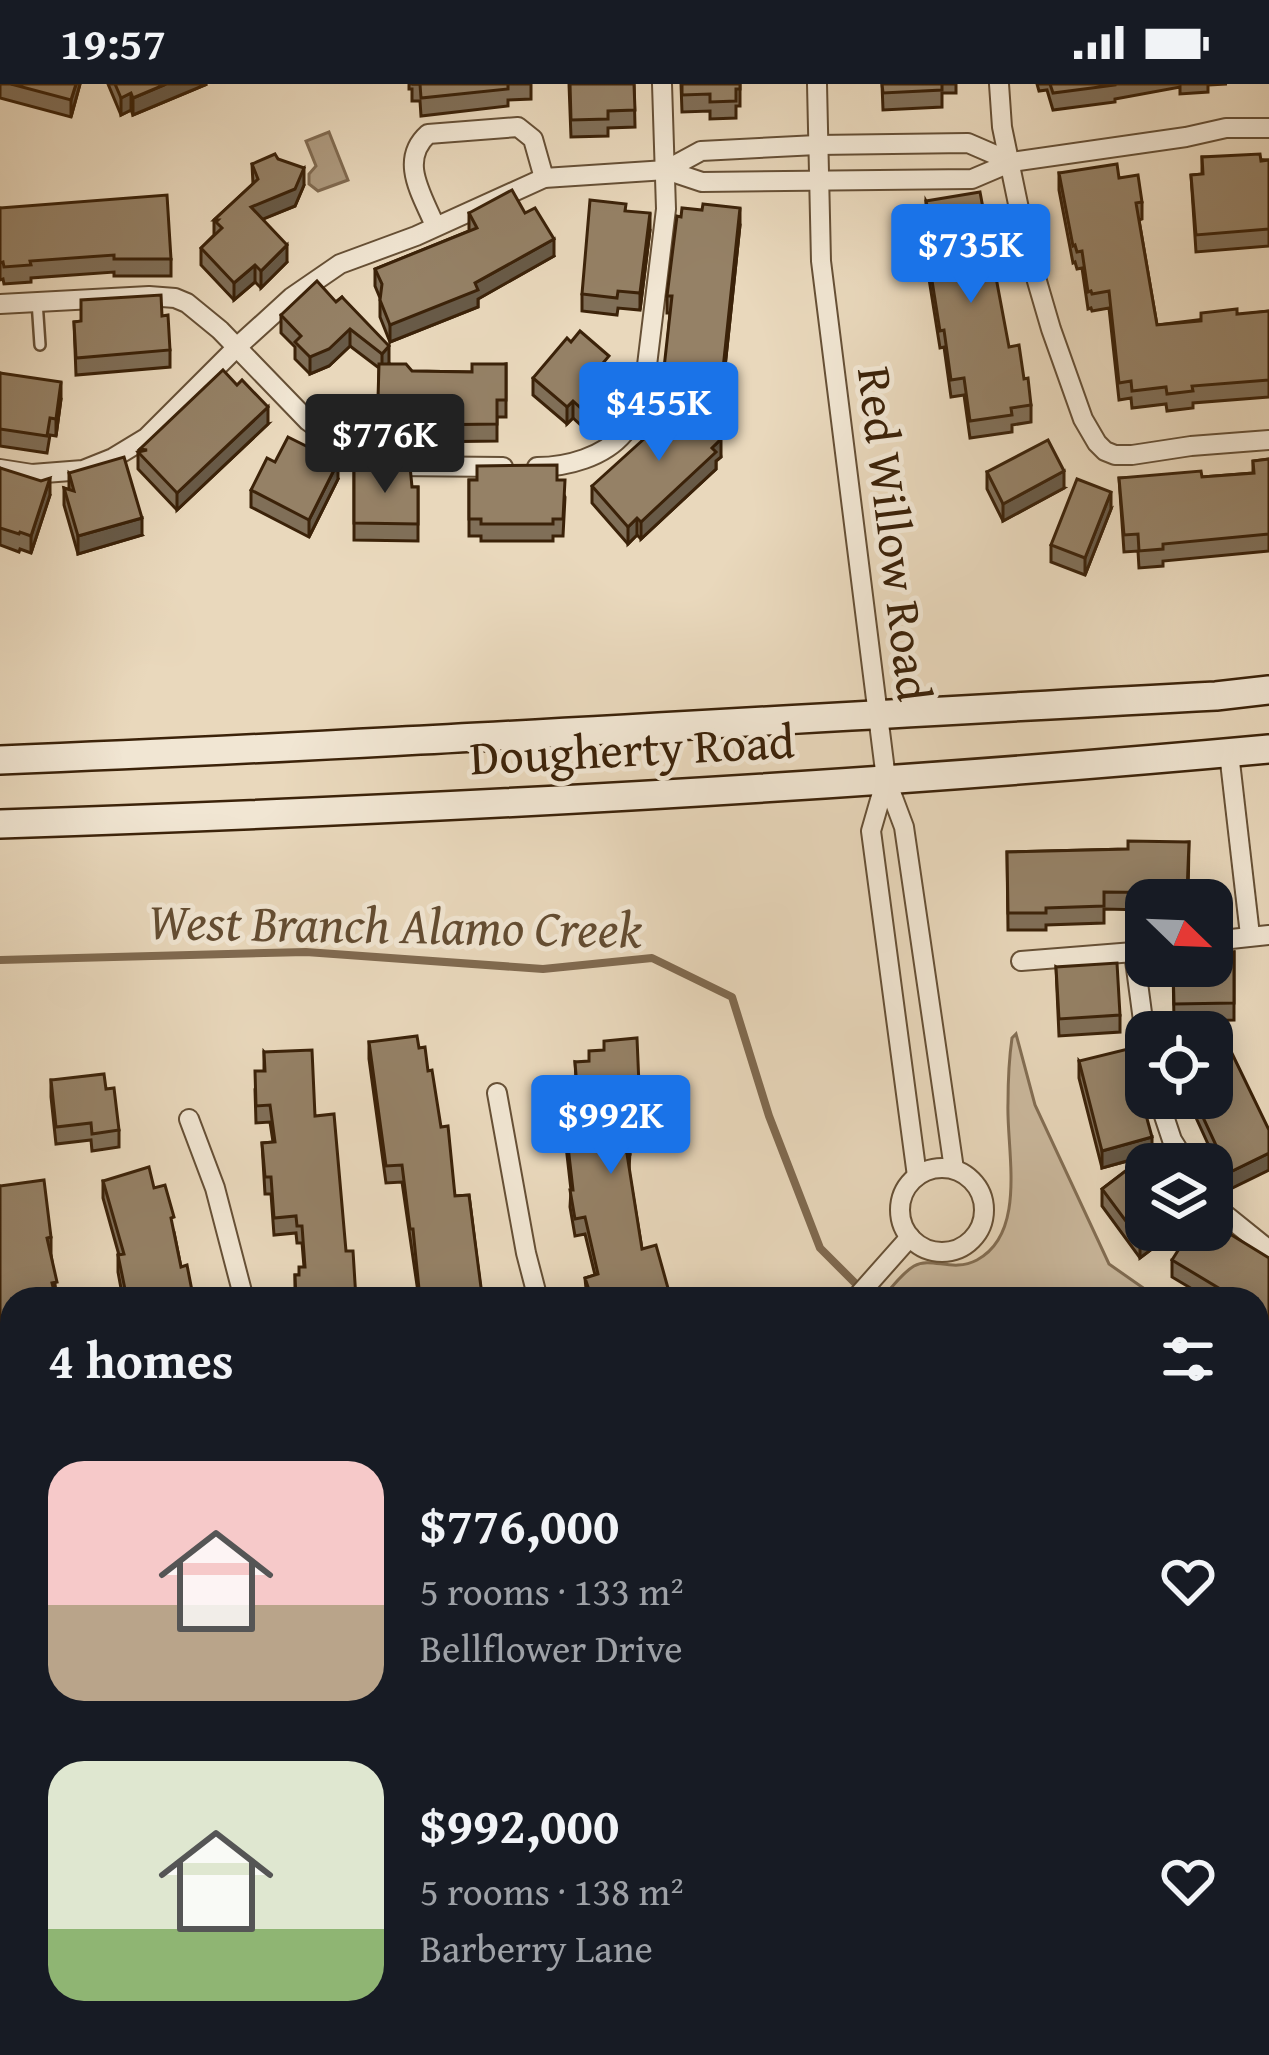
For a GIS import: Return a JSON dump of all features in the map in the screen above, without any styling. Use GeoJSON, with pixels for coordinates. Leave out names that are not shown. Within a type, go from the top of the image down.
{"type":"FeatureCollection","features":[{"type":"Feature","properties":{"kind":"main road","name":"Dougherty Road"},"geometry":{"type":"LineString","coordinates":[[0,760],[315,748],[1269,690]]}},
{"type":"Feature","properties":{"kind":"main road","name":"Dougherty Road"},"geometry":{"type":"LineString","coordinates":[[0,824],[321,813],[1269,749]]}},
{"type":"Feature","properties":{"kind":"street"},"geometry":{"type":"LineString","coordinates":[[0,304],[175,298],[198,311],[330,440],[365,458],[397,466],[548,467],[576,462],[622,435],[644,390],[666,209],[662,84]]}},
{"type":"Feature","properties":{"kind":"street","name":"Red Willow Road"},"geometry":{"type":"LineString","coordinates":[[817,84],[820,261],[886,778],[904,827],[954,1169]]}},
{"type":"Feature","properties":{"kind":"street"},"geometry":{"type":"LineString","coordinates":[[999,84],[1018,209],[1052,329],[1083,419],[1097,443],[1115,455],[1132,455],[1269,440]]}},
{"type":"Feature","properties":{"kind":"street"},"geometry":{"type":"LineString","coordinates":[[435,226],[412,171],[416,149],[428,134],[518,127],[533,139],[544,178]]}},
{"type":"Feature","properties":{"kind":"street"},"geometry":{"type":"LineString","coordinates":[[0,469],[32,475],[83,470],[113,458],[146,438],[292,297],[340,264],[544,178],[666,170],[702,182],[972,178],[1012,162],[1226,128],[1269,128]]}},
{"type":"Feature","properties":{"kind":"street"},"geometry":{"type":"LineString","coordinates":[[666,170],[700,151],[818,145],[968,143],[1012,162]]}},
{"type":"Feature","properties":{"kind":"street"},"geometry":{"type":"LineString","coordinates":[[1229,753],[1260,935]]}},
{"type":"Feature","properties":{"kind":"street","name":"Red Willow Road"},"geometry":{"type":"LineString","coordinates":[[886,778],[871,832],[916,1176]]}},
{"type":"Feature","properties":{"kind":"street"},"geometry":{"type":"LineString","coordinates":[[1021,961],[1125,953]]}},
{"type":"Feature","properties":{"kind":"street"},"geometry":{"type":"LineString","coordinates":[[497,1093],[535,1287]]}},
{"type":"Feature","properties":{"kind":"street"},"geometry":{"type":"LineString","coordinates":[[189,1119],[215,1188],[241,1287]]}},
{"type":"Feature","properties":{"kind":"street"},"geometry":{"type":"LineString","coordinates":[[934,1168],[954,1169],[966,1174],[982,1194],[983,1219],[979,1231],[961,1248],[929,1249],[904,1228],[901,1205],[916,1176],[934,1168]]}},
{"type":"Feature","properties":{"kind":"street"},"geometry":{"type":"LineString","coordinates":[[1233,1221],[1269,1250]]}},
{"type":"Feature","properties":{"kind":"street"},"geometry":{"type":"LineString","coordinates":[[866,1287],[910,1237]]}},
{"type":"Feature","properties":{"kind":"lane"},"geometry":{"type":"LineString","coordinates":[[37,301],[40,345]]}},
{"type":"Feature","properties":{"kind":"shaded area"},"geometry":{"type":"Polygon","coordinates":[[[329,132],[348,180],[318,191],[309,184],[309,174],[316,166],[306,141],[329,132]]]}},
{"type":"Feature","properties":{"kind":"shaded area"},"geometry":{"type":"Polygon","coordinates":[[[1016,1034],[1035,1105],[1109,1264],[1142,1287],[892,1287],[921,1263],[959,1265],[977,1260],[1003,1230],[1011,1188],[1008,1079],[1016,1034]]]}},
{"type":"Feature","properties":{"kind":"building"},"geometry":{"type":"Polygon","coordinates":[[[11,84],[76,84],[71,100],[11,84]]]}},
{"type":"Feature","properties":{"kind":"building"},"geometry":{"type":"Polygon","coordinates":[[[115,84],[166,84],[121,98],[115,84]]]}},
{"type":"Feature","properties":{"kind":"building"},"geometry":{"type":"Polygon","coordinates":[[[420,84],[508,84],[508,89],[421,98],[420,84]]]}},
{"type":"Feature","properties":{"kind":"building"},"geometry":{"type":"Polygon","coordinates":[[[570,84],[634,84],[635,110],[608,111],[608,119],[571,120],[570,84]]]}},
{"type":"Feature","properties":{"kind":"building"},"geometry":{"type":"Polygon","coordinates":[[[682,84],[740,84],[740,89],[736,89],[736,101],[710,102],[710,94],[682,95],[682,84]]]}},
{"type":"Feature","properties":{"kind":"building"},"geometry":{"type":"Polygon","coordinates":[[[882,84],[942,84],[942,90],[883,93],[882,84]]]}},
{"type":"Feature","properties":{"kind":"building"},"geometry":{"type":"Polygon","coordinates":[[[1050,84],[1115,84],[1115,85],[1053,93],[1050,84]]]}},
{"type":"Feature","properties":{"kind":"building"},"geometry":{"type":"Polygon","coordinates":[[[275,154],[304,168],[295,189],[251,207],[287,245],[261,271],[255,265],[234,283],[201,248],[222,228],[214,220],[258,179],[252,164],[275,154]]]}},
{"type":"Feature","properties":{"kind":"building"},"geometry":{"type":"Polygon","coordinates":[[[1260,154],[1261,161],[1269,160],[1269,229],[1196,235],[1191,175],[1203,174],[1202,157],[1260,154]]]}},
{"type":"Feature","properties":{"kind":"building"},"geometry":{"type":"Polygon","coordinates":[[[1117,164],[1119,178],[1138,175],[1142,202],[1136,203],[1157,325],[1201,321],[1201,313],[1269,311],[1269,380],[1192,386],[1193,391],[1167,394],[1166,387],[1132,391],[1131,381],[1119,383],[1109,291],[1088,292],[1082,251],[1073,246],[1059,173],[1117,164]]]}},
{"type":"Feature","properties":{"kind":"building"},"geometry":{"type":"Polygon","coordinates":[[[512,190],[525,213],[535,208],[554,239],[475,283],[478,290],[390,325],[375,269],[477,228],[469,213],[512,190]]]}},
{"type":"Feature","properties":{"kind":"building"},"geometry":{"type":"Polygon","coordinates":[[[980,192],[1009,347],[1019,345],[1031,405],[1011,408],[1012,415],[970,421],[964,378],[951,380],[926,243],[915,244],[911,218],[929,215],[926,201],[980,192]]]}},
{"type":"Feature","properties":{"kind":"building"},"geometry":{"type":"Polygon","coordinates":[[[167,195],[171,259],[114,259],[114,255],[4,267],[0,263],[0,208],[167,195]]]}},
{"type":"Feature","properties":{"kind":"building"},"geometry":{"type":"Polygon","coordinates":[[[590,200],[626,204],[625,211],[650,213],[640,293],[618,291],[617,298],[582,294],[590,200]]]}},
{"type":"Feature","properties":{"kind":"building"},"geometry":{"type":"Polygon","coordinates":[[[703,204],[740,208],[719,382],[685,378],[686,370],[664,368],[677,216],[681,217],[682,208],[702,210],[703,204]]]}},
{"type":"Feature","properties":{"kind":"building"},"geometry":{"type":"Polygon","coordinates":[[[317,281],[336,302],[342,297],[389,346],[382,354],[350,329],[329,349],[310,357],[295,342],[301,336],[281,315],[317,281]]]}},
{"type":"Feature","properties":{"kind":"building"},"geometry":{"type":"Polygon","coordinates":[[[161,295],[162,316],[168,315],[170,350],[76,358],[74,322],[81,321],[81,300],[161,295]]]}},
{"type":"Feature","properties":{"kind":"building"},"geometry":{"type":"Polygon","coordinates":[[[580,331],[609,356],[603,363],[615,374],[584,411],[573,401],[567,407],[533,378],[567,338],[571,342],[580,331]]]}},
{"type":"Feature","properties":{"kind":"building"},"geometry":{"type":"Polygon","coordinates":[[[379,364],[406,364],[412,371],[472,372],[472,364],[506,364],[506,400],[497,400],[497,424],[422,425],[387,420],[387,399],[378,399],[379,364]]]}},
{"type":"Feature","properties":{"kind":"building"},"geometry":{"type":"Polygon","coordinates":[[[223,370],[237,385],[242,380],[268,407],[177,493],[138,452],[147,450],[140,449],[223,370]]]}},
{"type":"Feature","properties":{"kind":"building"},"geometry":{"type":"Polygon","coordinates":[[[0,373],[61,382],[56,419],[50,418],[47,436],[0,429],[0,373]]]}},
{"type":"Feature","properties":{"kind":"building"},"geometry":{"type":"Polygon","coordinates":[[[688,399],[717,431],[721,439],[712,448],[716,452],[641,522],[637,518],[628,527],[592,486],[688,399]]]}},
{"type":"Feature","properties":{"kind":"building"},"geometry":{"type":"Polygon","coordinates":[[[288,437],[338,462],[309,520],[251,490],[267,458],[275,462],[288,437]]]}},
{"type":"Feature","properties":{"kind":"building"},"geometry":{"type":"Polygon","coordinates":[[[1048,440],[1064,471],[1003,504],[987,472],[1048,440]]]}},
{"type":"Feature","properties":{"kind":"building"},"geometry":{"type":"Polygon","coordinates":[[[124,457],[142,518],[78,536],[64,488],[74,491],[69,473],[124,457]]]}},
{"type":"Feature","properties":{"kind":"building"},"geometry":{"type":"Polygon","coordinates":[[[1269,459],[1269,534],[1163,544],[1163,549],[1139,551],[1138,534],[1124,535],[1119,478],[1201,471],[1202,477],[1254,473],[1253,461],[1269,459]]]}},
{"type":"Feature","properties":{"kind":"building"},"geometry":{"type":"Polygon","coordinates":[[[557,465],[557,480],[565,480],[563,519],[553,519],[553,524],[481,524],[481,519],[469,519],[469,480],[477,480],[477,466],[557,465]]]}},
{"type":"Feature","properties":{"kind":"building"},"geometry":{"type":"Polygon","coordinates":[[[354,466],[410,466],[412,487],[418,487],[418,524],[354,523],[354,466]]]}},
{"type":"Feature","properties":{"kind":"building"},"geometry":{"type":"Polygon","coordinates":[[[0,468],[41,481],[50,478],[31,536],[0,528],[0,468]]]}},
{"type":"Feature","properties":{"kind":"building"},"geometry":{"type":"Polygon","coordinates":[[[1077,479],[1111,492],[1085,558],[1051,545],[1077,479]]]}},
{"type":"Feature","properties":{"kind":"building"},"geometry":{"type":"Polygon","coordinates":[[[1128,841],[1189,842],[1188,879],[1125,879],[1125,892],[1104,892],[1104,906],[1008,913],[1007,852],[1128,849],[1128,841]]]}},
{"type":"Feature","properties":{"kind":"building"},"geometry":{"type":"Polygon","coordinates":[[[1234,952],[1234,1003],[1174,1004],[1174,987],[1233,987],[1234,952]]]}},
{"type":"Feature","properties":{"kind":"building"},"geometry":{"type":"Polygon","coordinates":[[[1117,963],[1120,1015],[1059,1019],[1056,967],[1117,963]]]}},
{"type":"Feature","properties":{"kind":"building"},"geometry":{"type":"Polygon","coordinates":[[[417,1036],[419,1048],[425,1047],[441,1127],[448,1126],[455,1196],[469,1195],[481,1287],[419,1287],[402,1165],[386,1166],[369,1042],[417,1036]]]}},
{"type":"Feature","properties":{"kind":"building"},"geometry":{"type":"Polygon","coordinates":[[[637,1038],[639,1085],[627,1086],[633,1134],[628,1135],[627,1154],[642,1249],[656,1245],[668,1287],[588,1287],[585,1278],[598,1274],[585,1217],[575,1219],[566,1129],[573,1128],[571,1114],[579,1113],[575,1062],[589,1061],[589,1051],[604,1050],[604,1041],[637,1038]]]}},
{"type":"Feature","properties":{"kind":"building"},"geometry":{"type":"Polygon","coordinates":[[[312,1050],[315,1116],[334,1114],[346,1251],[353,1251],[355,1287],[296,1287],[295,1275],[299,1267],[305,1267],[302,1226],[297,1226],[296,1216],[274,1218],[271,1177],[265,1177],[262,1143],[275,1142],[270,1105],[256,1106],[255,1071],[265,1071],[264,1052],[312,1050]]]}},
{"type":"Feature","properties":{"kind":"building"},"geometry":{"type":"Polygon","coordinates":[[[1125,1050],[1125,1119],[1147,1119],[1152,1137],[1102,1151],[1079,1061],[1125,1050]]]}},
{"type":"Feature","properties":{"kind":"building"},"geometry":{"type":"Polygon","coordinates":[[[1233,1056],[1269,1130],[1269,1153],[1233,1171],[1233,1143],[1215,1143],[1204,1119],[1233,1119],[1233,1056]]]}},
{"type":"Feature","properties":{"kind":"building"},"geometry":{"type":"Polygon","coordinates":[[[104,1074],[106,1089],[114,1088],[119,1130],[92,1134],[91,1123],[56,1127],[51,1080],[104,1074]]]}},
{"type":"Feature","properties":{"kind":"building"},"geometry":{"type":"Polygon","coordinates":[[[149,1167],[154,1188],[165,1185],[181,1267],[187,1265],[191,1287],[125,1287],[118,1255],[124,1254],[103,1181],[149,1167]]]}},
{"type":"Feature","properties":{"kind":"building"},"geometry":{"type":"Polygon","coordinates":[[[1125,1171],[1125,1220],[1102,1189],[1125,1171]]]}},
{"type":"Feature","properties":{"kind":"building"},"geometry":{"type":"Polygon","coordinates":[[[44,1180],[51,1237],[47,1238],[57,1282],[53,1287],[0,1287],[0,1186],[44,1180]]]}},
{"type":"Feature","properties":{"kind":"building"},"geometry":{"type":"Polygon","coordinates":[[[1233,1236],[1269,1258],[1269,1287],[1217,1287],[1172,1260],[1178,1251],[1233,1251],[1233,1236]]]}},
{"type":"Feature","properties":{"kind":"waterway","name":"West Branch Alamo Creek"},"geometry":{"type":"LineString","coordinates":[[0,960],[306,952],[543,969],[652,958],[732,997],[769,1116],[820,1248],[859,1287]]}}]}
